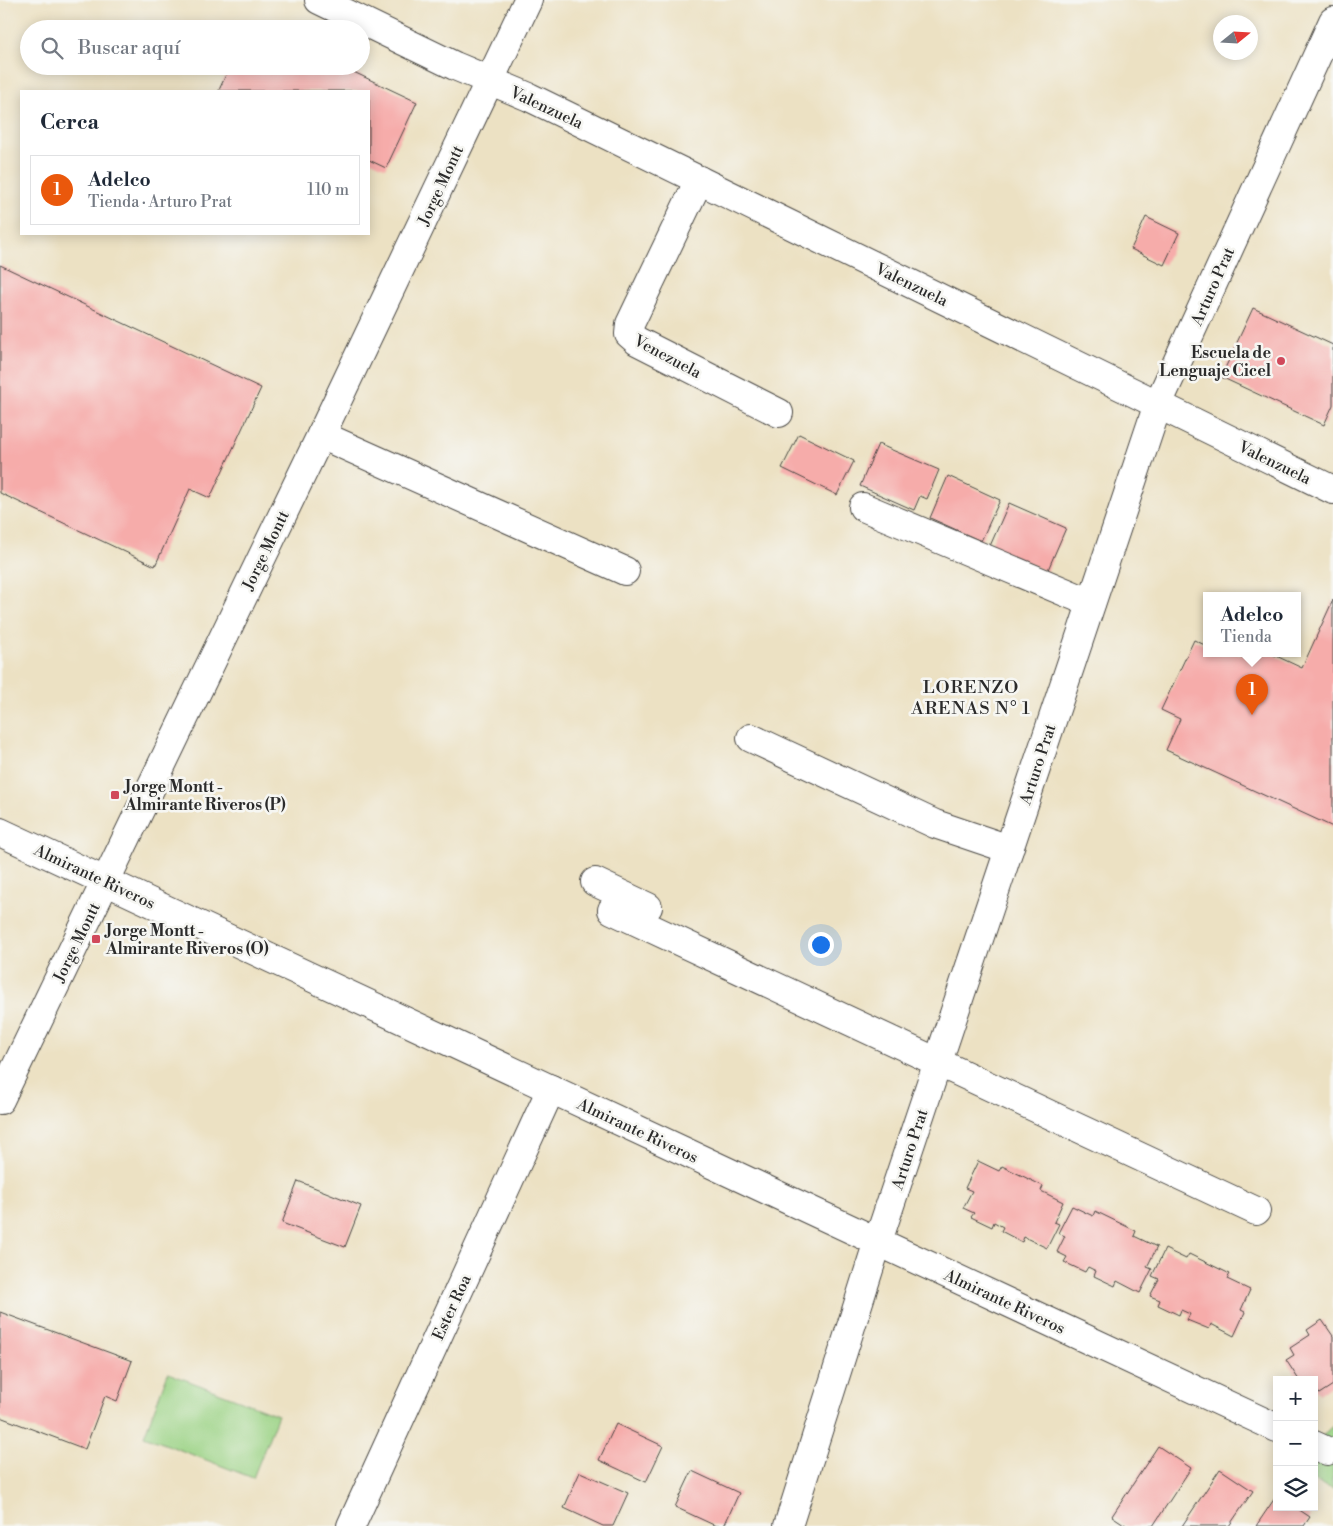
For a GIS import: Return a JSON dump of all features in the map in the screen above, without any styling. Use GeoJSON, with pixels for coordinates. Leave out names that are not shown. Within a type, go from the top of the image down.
{"type":"FeatureCollection","features":[{"type":"Feature","properties":{"kind":"street"},"geometry":{"type":"LineString","coordinates":[[319,0],[361,20]]}},
{"type":"Feature","properties":{"kind":"street","name":"Jorge Montt"},"geometry":{"type":"LineString","coordinates":[[0,1100],[321,435],[528,0]]}},
{"type":"Feature","properties":{"kind":"street","name":"Arturo Prat"},"geometry":{"type":"LineString","coordinates":[[788,1526],[878,1241],[1158,404],[1333,21]]}},
{"type":"Feature","properties":{"kind":"street"},"geometry":{"type":"LineString","coordinates":[[370,24],[489,81]]}},
{"type":"Feature","properties":{"kind":"street","name":"Valenzuela"},"geometry":{"type":"LineString","coordinates":[[489,81],[529,97],[1333,490]]}},
{"type":"Feature","properties":{"kind":"street","name":"Venezuela"},"geometry":{"type":"LineString","coordinates":[[699,180],[630,324],[629,334],[637,341],[779,413]]}},
{"type":"Feature","properties":{"kind":"street"},"geometry":{"type":"LineString","coordinates":[[321,435],[625,571]]}},
{"type":"Feature","properties":{"kind":"street"},"geometry":{"type":"LineString","coordinates":[[863,507],[1091,603]]}},
{"type":"Feature","properties":{"kind":"street"},"geometry":{"type":"LineString","coordinates":[[751,738],[935,824],[1009,849]]}},
{"type":"Feature","properties":{"kind":"street","name":"Almirante Riveros"},"geometry":{"type":"LineString","coordinates":[[0,832],[1273,1426]]}},
{"type":"Feature","properties":{"kind":"street"},"geometry":{"type":"LineString","coordinates":[[595,882],[1256,1211]]}},
{"type":"Feature","properties":{"kind":"street"},"geometry":{"type":"LineString","coordinates":[[612,910],[940,1055]]}},
{"type":"Feature","properties":{"kind":"street","name":"Ester Roa"},"geometry":{"type":"LineString","coordinates":[[351,1526],[551,1089]]}},
{"type":"Feature","properties":{"kind":"green space"},"geometry":{"type":"Polygon","coordinates":[[[168,1373],[278,1415],[253,1478],[144,1436],[168,1373]]]}},
{"type":"Feature","properties":{"kind":"green space"},"geometry":{"type":"Polygon","coordinates":[[[1333,1426],[1333,1489],[1318,1483],[1318,1448],[1322,1437],[1333,1426]]]}},
{"type":"Feature","properties":{"kind":"building"},"geometry":{"type":"Polygon","coordinates":[[[226,75],[360,75],[417,102],[386,168],[370,160],[370,90],[219,90],[226,75]]]}},
{"type":"Feature","properties":{"kind":"building"},"geometry":{"type":"Polygon","coordinates":[[[1146,217],[1179,233],[1164,265],[1131,249],[1146,217]]]}},
{"type":"Feature","properties":{"kind":"building"},"geometry":{"type":"Polygon","coordinates":[[[0,265],[261,388],[210,498],[190,489],[155,566],[0,493],[0,265]]]}},
{"type":"Feature","properties":{"kind":"building","name":"Escuela de Lenguaje Cicel"},"geometry":{"type":"Polygon","coordinates":[[[1253,308],[1333,345],[1333,405],[1324,425],[1221,377],[1253,308]]]}},
{"type":"Feature","properties":{"kind":"building"},"geometry":{"type":"Polygon","coordinates":[[[799,434],[854,461],[837,495],[782,468],[799,434]]]}},
{"type":"Feature","properties":{"kind":"building"},"geometry":{"type":"Polygon","coordinates":[[[878,444],[939,470],[927,499],[920,496],[914,510],[860,486],[878,444]]]}},
{"type":"Feature","properties":{"kind":"building"},"geometry":{"type":"Polygon","coordinates":[[[948,476],[1000,500],[981,541],[930,518],[948,476]]]}},
{"type":"Feature","properties":{"kind":"building"},"geometry":{"type":"Polygon","coordinates":[[[1009,503],[1066,528],[1047,572],[990,546],[1009,503]]]}},
{"type":"Feature","properties":{"kind":"building"},"geometry":{"type":"Polygon","coordinates":[[[1333,600],[1333,827],[1166,750],[1180,719],[1161,710],[1194,640],[1203,644],[1203,657],[1278,657],[1302,668],[1333,600]]]}},
{"type":"Feature","properties":{"kind":"building"},"geometry":{"type":"Polygon","coordinates":[[[978,1161],[999,1171],[1002,1166],[1043,1186],[1041,1191],[1063,1202],[1054,1222],[1059,1224],[1047,1248],[1024,1237],[1022,1242],[1001,1231],[1003,1227],[994,1222],[992,1227],[971,1217],[974,1213],[963,1208],[972,1191],[965,1188],[978,1161]]]}},
{"type":"Feature","properties":{"kind":"building"},"geometry":{"type":"Polygon","coordinates":[[[298,1181],[361,1206],[345,1247],[282,1223],[298,1181]]]}},
{"type":"Feature","properties":{"kind":"building"},"geometry":{"type":"Polygon","coordinates":[[[1072,1206],[1093,1216],[1095,1211],[1136,1231],[1134,1236],[1157,1247],[1147,1267],[1152,1269],[1140,1293],[1117,1281],[1115,1286],[1094,1276],[1096,1271],[1088,1267],[1085,1272],[1064,1262],[1067,1257],[1057,1252],[1065,1236],[1058,1233],[1072,1206]]]}},
{"type":"Feature","properties":{"kind":"building"},"geometry":{"type":"Polygon","coordinates":[[[1165,1249],[1186,1259],[1189,1254],[1230,1274],[1227,1279],[1250,1290],[1241,1310],[1245,1312],[1234,1336],[1211,1324],[1209,1329],[1187,1320],[1190,1314],[1181,1310],[1179,1315],[1158,1305],[1160,1300],[1150,1296],[1159,1279],[1152,1276],[1165,1249]]]}},
{"type":"Feature","properties":{"kind":"building"},"geometry":{"type":"Polygon","coordinates":[[[0,1312],[132,1361],[117,1401],[105,1396],[85,1449],[0,1417],[0,1312]]]}},
{"type":"Feature","properties":{"kind":"building"},"geometry":{"type":"Polygon","coordinates":[[[1322,1320],[1333,1336],[1333,1385],[1319,1394],[1318,1376],[1296,1376],[1286,1360],[1294,1355],[1290,1348],[1310,1335],[1307,1330],[1322,1320]]]}},
{"type":"Feature","properties":{"kind":"building"},"geometry":{"type":"Polygon","coordinates":[[[616,1424],[663,1446],[646,1482],[599,1460],[616,1424]]]}},
{"type":"Feature","properties":{"kind":"building"},"geometry":{"type":"Polygon","coordinates":[[[1158,1446],[1191,1468],[1153,1526],[1127,1526],[1112,1516],[1158,1446]]]}},
{"type":"Feature","properties":{"kind":"building"},"geometry":{"type":"Polygon","coordinates":[[[1220,1469],[1253,1491],[1229,1526],[1182,1526],[1220,1469]]]}},
{"type":"Feature","properties":{"kind":"building"},"geometry":{"type":"Polygon","coordinates":[[[692,1471],[739,1493],[724,1526],[716,1526],[675,1507],[692,1471]]]}},
{"type":"Feature","properties":{"kind":"building"},"geometry":{"type":"Polygon","coordinates":[[[580,1472],[628,1493],[613,1526],[603,1526],[564,1508],[580,1472]]]}},
{"type":"Feature","properties":{"kind":"building"},"geometry":{"type":"Polygon","coordinates":[[[1273,1501],[1273,1511],[1301,1511],[1310,1517],[1304,1526],[1256,1526],[1273,1501]]]}},
{"type":"Feature","properties":{"kind":"place","name":"Escuela de Lenguaje Cicel"},"geometry":{"type":"Point","coordinates":[1281,361]}},
{"type":"Feature","properties":{"kind":"place","name":"Adelco"},"geometry":{"type":"Point","coordinates":[1252,715]}},
{"type":"Feature","properties":{"kind":"place","name":"Jorge Montt - Almirante Riveros (P)"},"geometry":{"type":"Point","coordinates":[115,795]}},
{"type":"Feature","properties":{"kind":"place","name":"Jorge Montt - Almirante Riveros (O)"},"geometry":{"type":"Point","coordinates":[96,939]}},
{"type":"Feature","properties":{"kind":"district","name":"LORENZO ARENAS N° 1"},"geometry":{"type":"Point","coordinates":[971,698]}}]}
